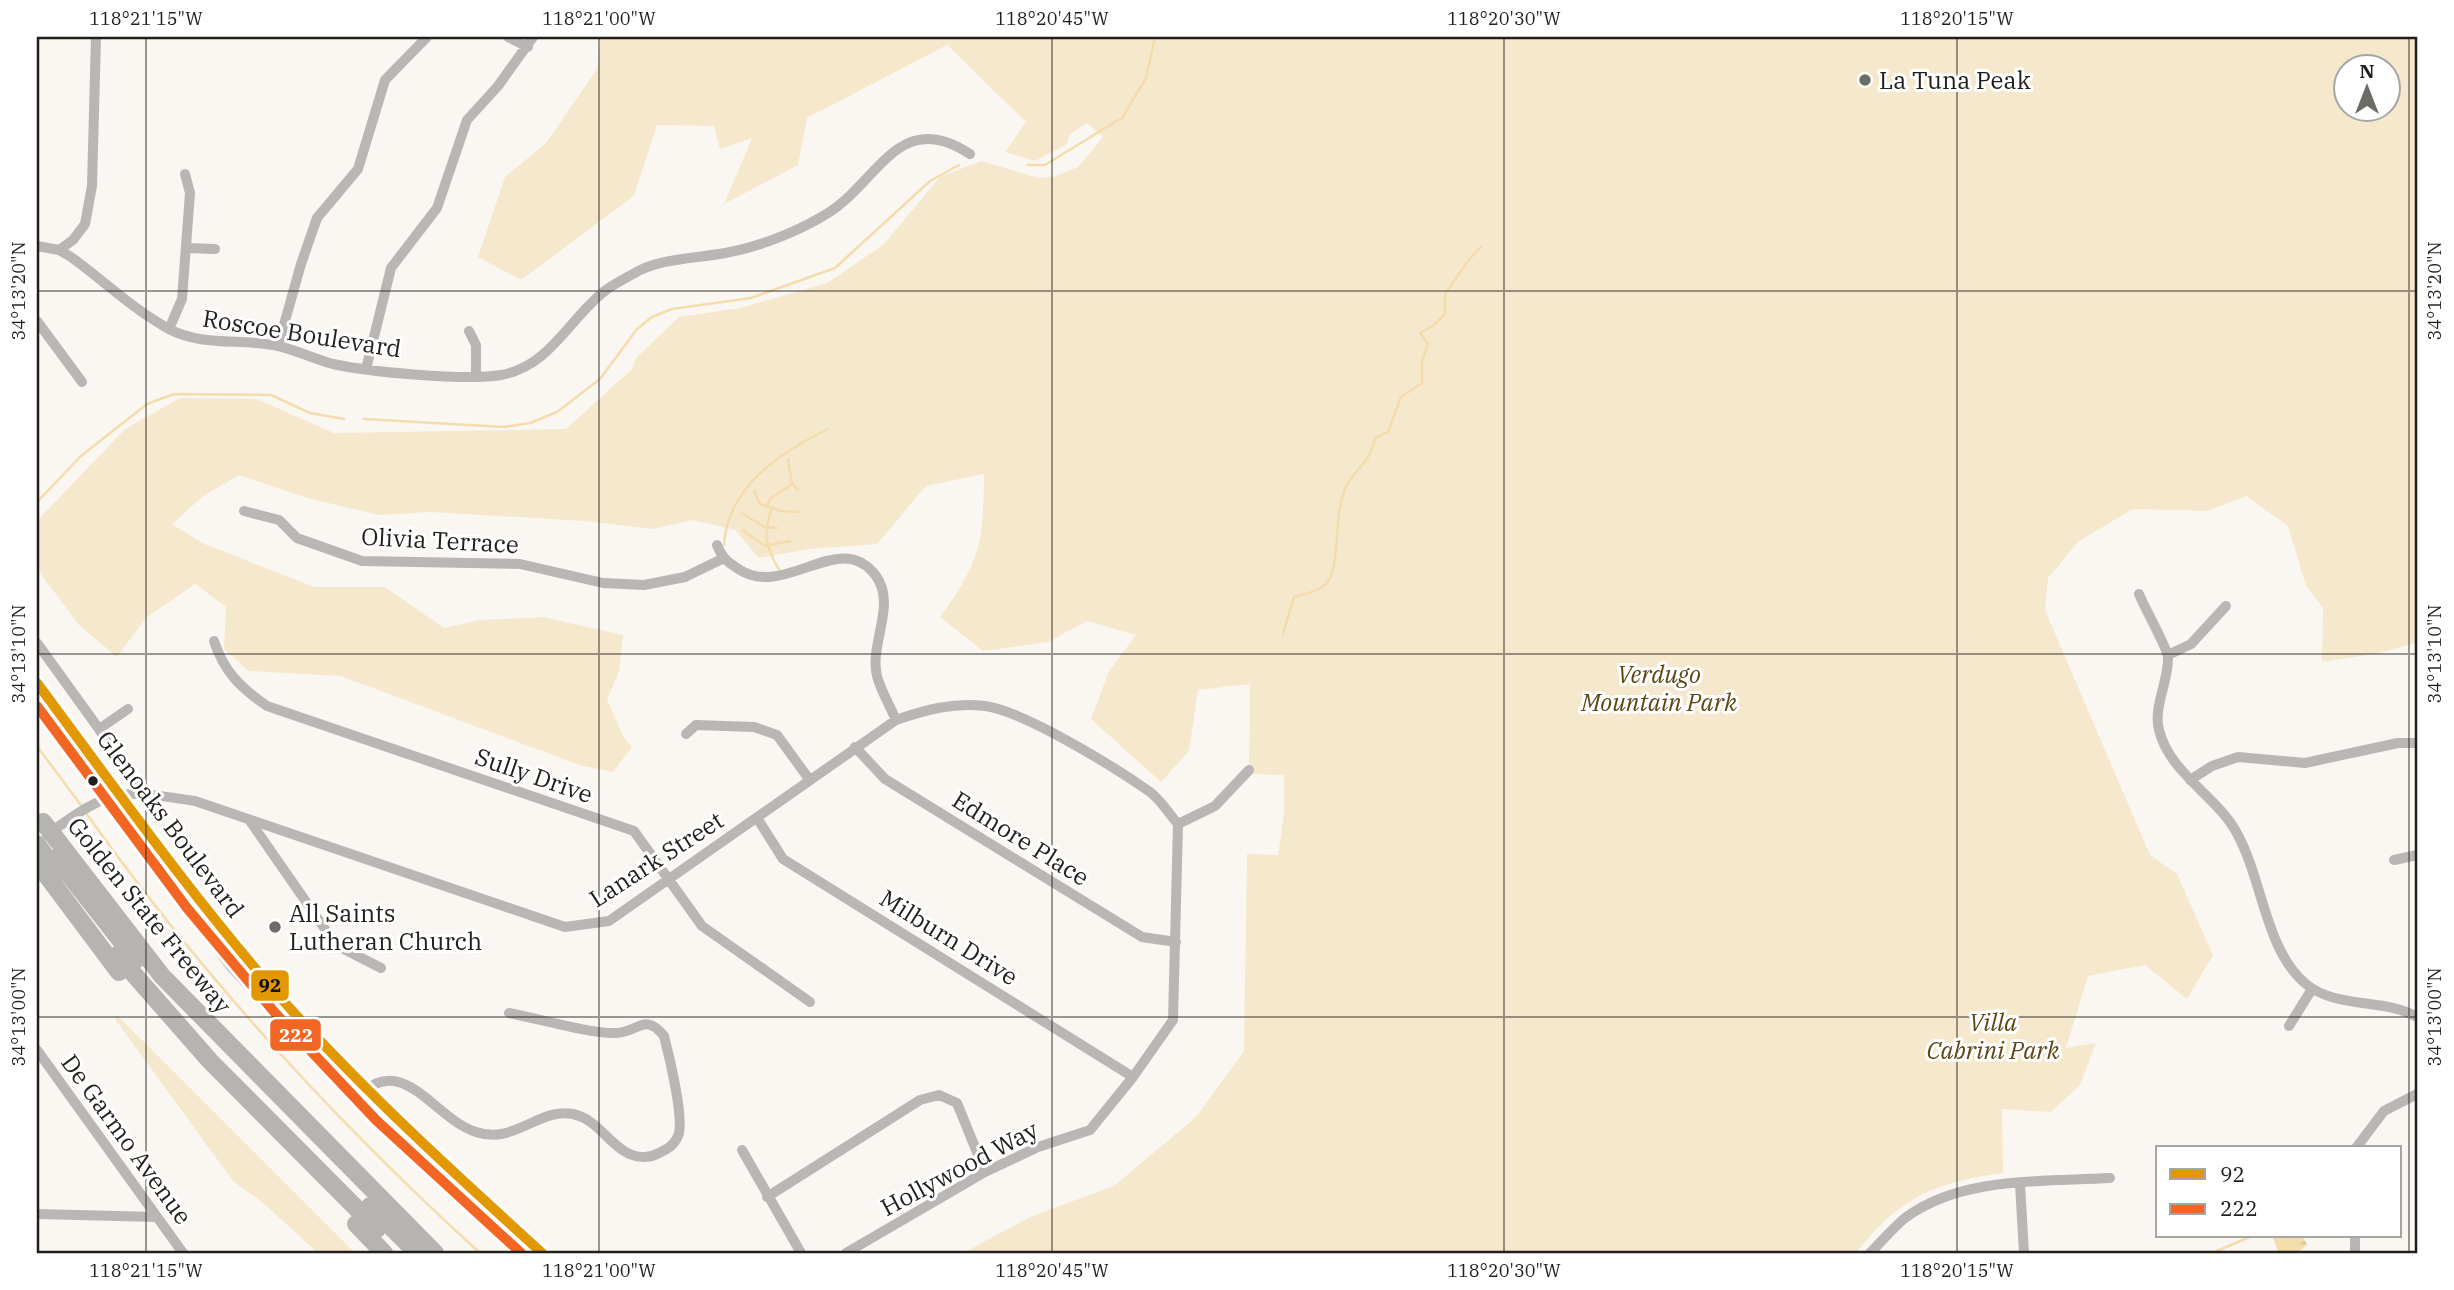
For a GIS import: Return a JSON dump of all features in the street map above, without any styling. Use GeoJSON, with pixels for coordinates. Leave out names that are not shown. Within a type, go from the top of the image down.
{"type":"FeatureCollection","features":[{"type":"Feature","properties":{"kind":"highway","name":"Golden State Freeway"},"geometry":{"type":"LineString","coordinates":[[39,822],[43,848],[113,964],[169,1031],[384,1253]]}},
{"type":"Feature","properties":{"kind":"highway","name":"Golden State Freeway"},"geometry":{"type":"LineString","coordinates":[[43,848],[162,976],[435,1253]]}},
{"type":"Feature","properties":{"kind":"highway"},"geometry":{"type":"LineString","coordinates":[[43,848],[107,942],[171,1019],[400,1253]]}},
{"type":"Feature","properties":{"kind":"highway"},"geometry":{"type":"LineString","coordinates":[[43,848],[165,996],[417,1253]]}},
{"type":"Feature","properties":{"kind":"main road","name":"Glenoaks Boulevard"},"geometry":{"type":"LineString","coordinates":[[37,683],[198,900],[360,1095],[542,1253]]}},
{"type":"Feature","properties":{"kind":"main road","name":"Glenoaks Boulevard"},"geometry":{"type":"LineString","coordinates":[[37,706],[98,800],[233,966],[520,1253]]}},
{"type":"Feature","properties":{"kind":"street"},"geometry":{"type":"LineString","coordinates":[[59,250],[73,240],[85,224],[88,211],[92,186],[96,37]]}},
{"type":"Feature","properties":{"kind":"street"},"geometry":{"type":"LineString","coordinates":[[278,346],[317,218],[358,169],[385,80],[426,37]]}},
{"type":"Feature","properties":{"kind":"street"},"geometry":{"type":"LineString","coordinates":[[508,37],[528,47]]}},
{"type":"Feature","properties":{"kind":"street"},"geometry":{"type":"LineString","coordinates":[[366,369],[391,268],[437,208],[467,120],[528,47],[533,37]]}},
{"type":"Feature","properties":{"kind":"street","name":"Roscoe Boulevard"},"geometry":{"type":"LineString","coordinates":[[37,246],[59,250],[169,329],[201,341],[278,346],[330,363],[366,369],[476,377],[502,375],[545,355],[604,291],[636,272],[661,263],[733,252],[801,227],[830,212],[901,147],[933,136],[951,141],[970,154]]}},
{"type":"Feature","properties":{"kind":"street"},"geometry":{"type":"LineString","coordinates":[[169,329],[181,299],[190,193],[185,174]]}},
{"type":"Feature","properties":{"kind":"street"},"geometry":{"type":"LineString","coordinates":[[186,248],[215,249]]}},
{"type":"Feature","properties":{"kind":"street"},"geometry":{"type":"LineString","coordinates":[[37,321],[82,382]]}},
{"type":"Feature","properties":{"kind":"street"},"geometry":{"type":"LineString","coordinates":[[468,331],[476,345],[476,377]]}},
{"type":"Feature","properties":{"kind":"street","name":"Olivia Terrace"},"geometry":{"type":"LineString","coordinates":[[244,511],[279,520],[297,538],[362,561],[520,564],[603,583],[644,585],[685,577],[722,559]]}},
{"type":"Feature","properties":{"kind":"street"},"geometry":{"type":"LineString","coordinates":[[717,545],[722,559],[743,573],[765,580],[839,558],[852,560],[871,570],[882,584],[884,598],[876,674],[896,720]]}},
{"type":"Feature","properties":{"kind":"street"},"geometry":{"type":"LineString","coordinates":[[2139,594],[2168,655],[2158,728],[2172,757],[2190,780],[2231,822],[2259,887],[2280,949],[2291,970],[2312,989],[2417,1017]]}},
{"type":"Feature","properties":{"kind":"street"},"geometry":{"type":"LineString","coordinates":[[2168,655],[2191,644],[2226,606]]}},
{"type":"Feature","properties":{"kind":"street","name":"Sully Drive"},"geometry":{"type":"LineString","coordinates":[[214,641],[221,663],[242,689],[267,706],[634,831],[702,926],[810,1002]]}},
{"type":"Feature","properties":{"kind":"street"},"geometry":{"type":"LineString","coordinates":[[37,643],[99,729],[139,792]]}},
{"type":"Feature","properties":{"kind":"street","name":"Lanark Street"},"geometry":{"type":"LineString","coordinates":[[43,848],[75,815],[98,800],[139,792],[195,801],[565,927],[610,921],[896,720],[949,706],[987,707],[1013,714],[1046,730],[1152,793],[1178,824]]}},
{"type":"Feature","properties":{"kind":"street"},"geometry":{"type":"LineString","coordinates":[[99,729],[128,709]]}},
{"type":"Feature","properties":{"kind":"street"},"geometry":{"type":"LineString","coordinates":[[686,734],[696,725],[754,727],[776,735],[809,779]]}},
{"type":"Feature","properties":{"kind":"street"},"geometry":{"type":"LineString","coordinates":[[2190,780],[2212,766],[2238,757],[2305,764],[2398,743],[2417,743]]}},
{"type":"Feature","properties":{"kind":"street","name":"Edmore Place"},"geometry":{"type":"LineString","coordinates":[[855,747],[885,779],[1142,937],[1177,942]]}},
{"type":"Feature","properties":{"kind":"street"},"geometry":{"type":"LineString","coordinates":[[1178,824],[1215,806],[1249,770]]}},
{"type":"Feature","properties":{"kind":"street","name":"Milburn Drive"},"geometry":{"type":"LineString","coordinates":[[757,818],[783,859],[1133,1077]]}},
{"type":"Feature","properties":{"kind":"street"},"geometry":{"type":"LineString","coordinates":[[250,821],[336,944],[381,968]]}},
{"type":"Feature","properties":{"kind":"street","name":"Hollywood Way"},"geometry":{"type":"LineString","coordinates":[[846,1253],[985,1172],[1038,1147],[1090,1130],[1133,1077],[1173,1020],[1178,824]]}},
{"type":"Feature","properties":{"kind":"street"},"geometry":{"type":"LineString","coordinates":[[2394,860],[2417,855]]}},
{"type":"Feature","properties":{"kind":"street"},"geometry":{"type":"LineString","coordinates":[[2289,1026],[2312,989]]}},
{"type":"Feature","properties":{"kind":"street"},"geometry":{"type":"LineString","coordinates":[[360,1095],[385,1079],[398,1080],[464,1127],[489,1135],[514,1132],[558,1114],[575,1114],[587,1119],[622,1150],[636,1157],[654,1155],[672,1147],[680,1133],[672,1069],[664,1037],[657,1028],[650,1024],[638,1025],[615,1033],[509,1013]]}},
{"type":"Feature","properties":{"kind":"street","name":"De Garmo Avenue"},"geometry":{"type":"LineString","coordinates":[[37,1050],[41,1062],[183,1253]]}},
{"type":"Feature","properties":{"kind":"street"},"geometry":{"type":"LineString","coordinates":[[767,1197],[920,1100],[939,1094],[957,1103],[985,1172]]}},
{"type":"Feature","properties":{"kind":"street"},"geometry":{"type":"LineString","coordinates":[[2358,1146],[2384,1111],[2417,1094]]}},
{"type":"Feature","properties":{"kind":"street"},"geometry":{"type":"LineString","coordinates":[[743,1150],[767,1197],[801,1253]]}},
{"type":"Feature","properties":{"kind":"street"},"geometry":{"type":"LineString","coordinates":[[1870,1253],[1905,1218],[1944,1197],[1975,1188],[2110,1178]]}},
{"type":"Feature","properties":{"kind":"street"},"geometry":{"type":"LineString","coordinates":[[2020,1184],[2024,1253]]}},
{"type":"Feature","properties":{"kind":"street"},"geometry":{"type":"LineString","coordinates":[[37,1214],[157,1217]]}},
{"type":"Feature","properties":{"kind":"green space","name":"Verdugo Mountain Park"},"geometry":{"type":"Polygon","coordinates":[[[601,37],[2417,37],[2417,643],[2379,653],[2322,662],[2323,608],[2306,586],[2288,526],[2246,496],[2207,511],[2133,509],[2079,541],[2048,578],[2045,610],[2150,855],[2177,874],[2213,955],[2187,999],[2145,965],[2088,976],[2066,1048],[2096,1043],[2080,1085],[2051,1112],[2002,1109],[2003,1173],[1957,1182],[1920,1196],[1888,1219],[1856,1253],[963,1253],[1032,1216],[1114,1186],[1196,1117],[1244,1051],[1247,854],[1278,855],[1284,814],[1284,775],[1249,774],[1250,684],[1198,690],[1189,751],[1161,782],[1091,719],[1109,671],[1136,635],[1087,621],[1048,642],[983,651],[940,617],[964,581],[977,550],[984,474],[926,486],[877,544],[809,549],[759,558],[735,530],[693,520],[652,529],[584,521],[430,512],[379,515],[307,498],[239,475],[202,497],[172,524],[202,543],[314,587],[385,587],[444,628],[480,620],[543,617],[623,635],[619,672],[607,699],[623,736],[632,747],[613,772],[579,765],[341,676],[249,671],[224,649],[226,607],[195,584],[146,618],[117,657],[79,625],[37,565],[37,521],[125,429],[180,398],[257,399],[334,433],[566,429],[631,370],[637,357],[679,317],[740,308],[827,283],[883,245],[940,177],[981,161],[1039,178],[1056,176],[1078,167],[1103,137],[1087,123],[1070,134],[1066,145],[1035,161],[1005,152],[1026,122],[947,45],[807,118],[798,165],[724,204],[752,138],[720,149],[714,126],[657,125],[634,196],[521,280],[478,257],[505,177],[546,143],[597,69],[601,37]]]}},
{"type":"Feature","properties":{"kind":"green space"},"geometry":{"type":"Polygon","coordinates":[[[117,1015],[355,1253],[318,1253],[262,1202],[233,1181],[115,1019],[117,1015]]]}},
{"type":"Feature","properties":{"kind":"water"},"geometry":{"type":"Polygon","coordinates":[[[2273,1238],[2304,1238],[2307,1245],[2297,1253],[2279,1253],[2273,1238]]]}},
{"type":"Feature","properties":{"kind":"waterway"},"geometry":{"type":"LineString","coordinates":[[1028,165],[1045,165],[1123,117],[1146,78],[1155,37]]}},
{"type":"Feature","properties":{"kind":"waterway"},"geometry":{"type":"LineString","coordinates":[[364,419],[504,427],[530,423],[557,412],[600,379],[637,329],[652,317],[672,309],[751,298],[835,268],[930,181],[959,165]]}},
{"type":"Feature","properties":{"kind":"waterway"},"geometry":{"type":"LineString","coordinates":[[1283,634],[1294,597],[1320,588],[1331,576],[1339,511],[1345,489],[1369,455],[1375,438],[1388,432],[1401,397],[1422,383],[1422,361],[1428,344],[1420,333],[1433,326],[1445,314],[1445,294],[1481,247]]}},
{"type":"Feature","properties":{"kind":"waterway"},"geometry":{"type":"LineString","coordinates":[[37,502],[81,456],[147,404],[174,394],[271,395],[310,413],[344,419]]}},
{"type":"Feature","properties":{"kind":"waterway"},"geometry":{"type":"LineString","coordinates":[[724,545],[727,524],[746,489],[775,461],[828,429]]}},
{"type":"Feature","properties":{"kind":"waterway"},"geometry":{"type":"LineString","coordinates":[[788,459],[792,484],[798,490]]}},
{"type":"Feature","properties":{"kind":"waterway"},"geometry":{"type":"LineString","coordinates":[[767,507],[770,499],[792,484]]}},
{"type":"Feature","properties":{"kind":"waterway"},"geometry":{"type":"LineString","coordinates":[[754,491],[760,504],[781,511],[798,512]]}},
{"type":"Feature","properties":{"kind":"waterway"},"geometry":{"type":"LineString","coordinates":[[772,509],[766,533],[771,555],[780,571]]}},
{"type":"Feature","properties":{"kind":"waterway"},"geometry":{"type":"LineString","coordinates":[[741,513],[765,527],[777,528]]}},
{"type":"Feature","properties":{"kind":"waterway"},"geometry":{"type":"LineString","coordinates":[[742,530],[765,546],[790,541]]}},
{"type":"Feature","properties":{"kind":"waterway"},"geometry":{"type":"LineString","coordinates":[[37,746],[83,808]]}},
{"type":"Feature","properties":{"kind":"waterway"},"geometry":{"type":"LineString","coordinates":[[86,813],[176,931],[271,1044],[373,1151],[480,1253]]}},
{"type":"Feature","properties":{"kind":"waterway"},"geometry":{"type":"LineString","coordinates":[[2212,1253],[2247,1238]]}},
{"type":"Feature","properties":{"kind":"transit line","name":"92"},"geometry":{"type":"LineString","coordinates":[[37,683],[190,887],[287,1005],[380,1101],[542,1253]]}},
{"type":"Feature","properties":{"kind":"transit line","name":"222"},"geometry":{"type":"LineString","coordinates":[[37,706],[187,908],[276,1014],[376,1120],[521,1253]]}},
{"type":"Feature","properties":{"kind":"place","name":"La Tuna Peak"},"geometry":{"type":"Point","coordinates":[1865,80]}},
{"type":"Feature","properties":{"kind":"place","name":"All Saints Lutheran Church"},"geometry":{"type":"Point","coordinates":[275,927]}},
{"type":"Feature","properties":{"kind":"park label","name":"Villa Cabrini Park"},"geometry":{"type":"Point","coordinates":[1993,1036]}}]}
